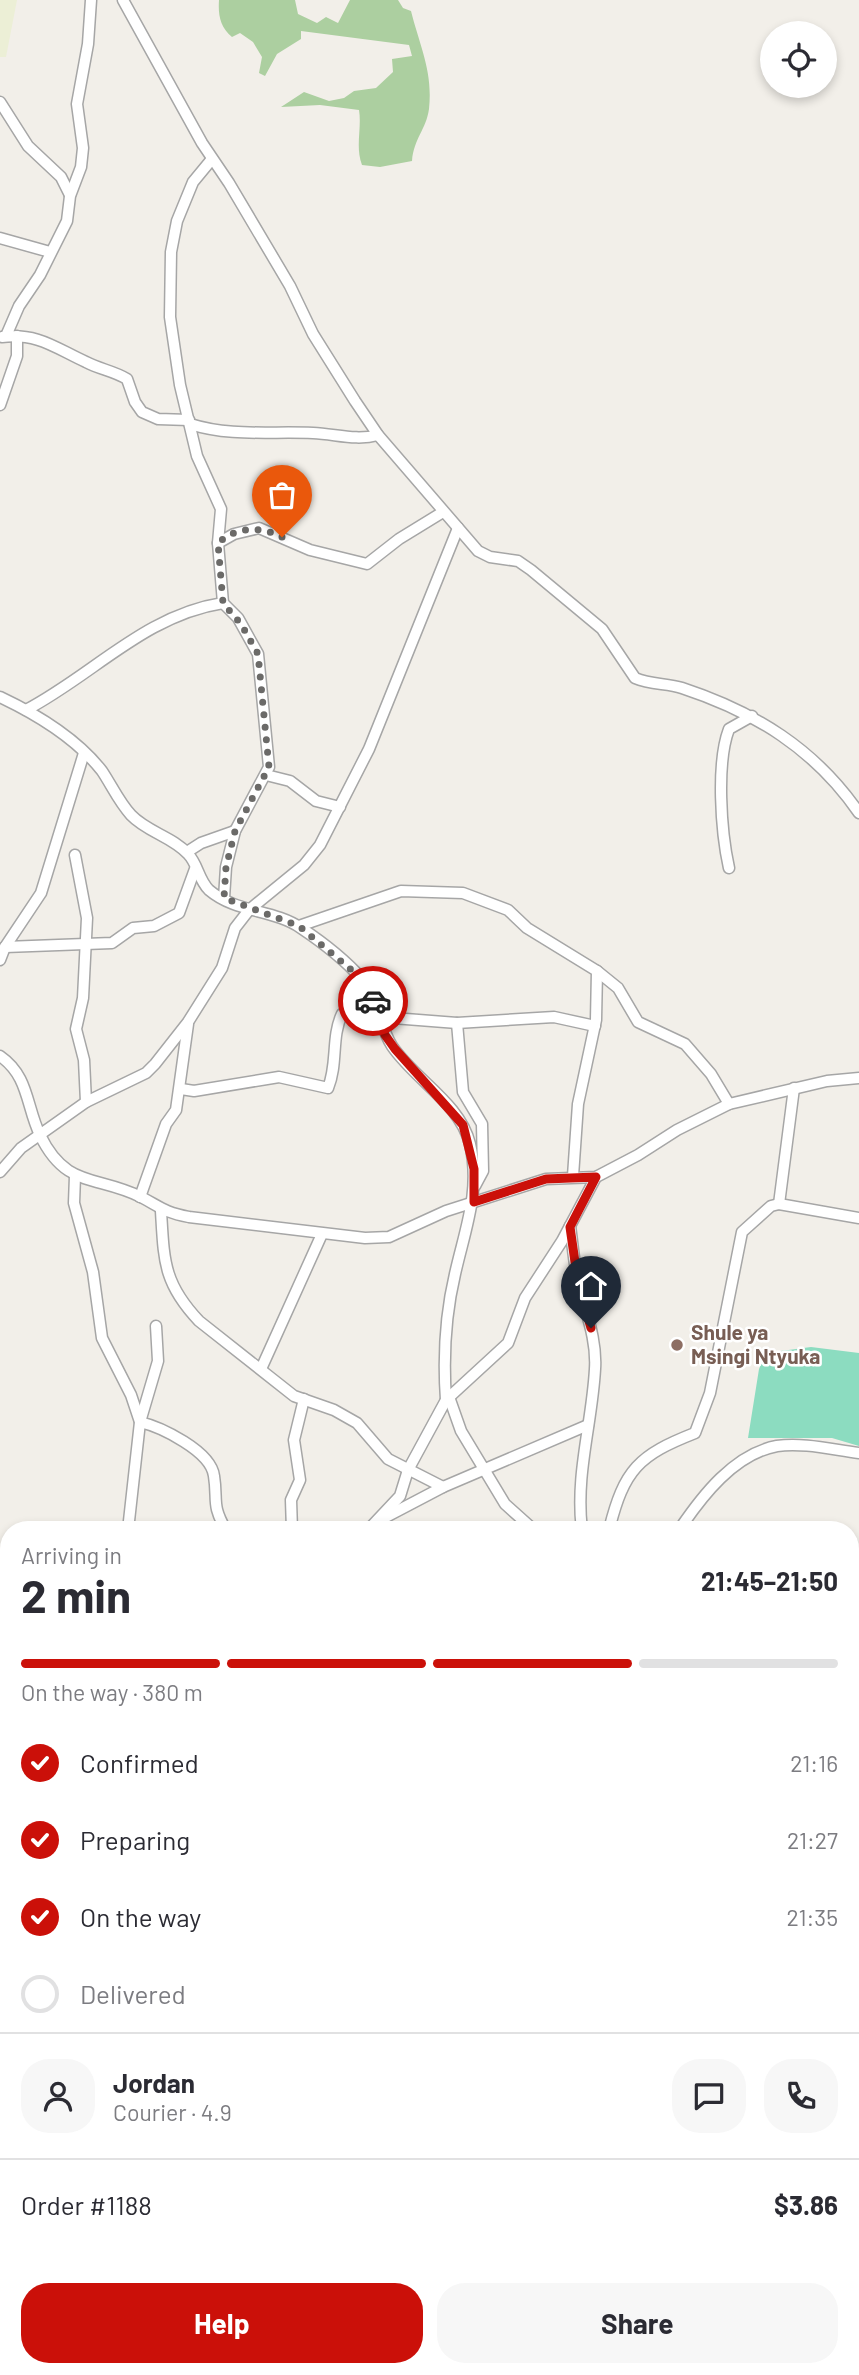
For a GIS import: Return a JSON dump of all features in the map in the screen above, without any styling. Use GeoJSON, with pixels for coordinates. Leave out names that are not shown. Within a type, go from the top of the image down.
{"type":"FeatureCollection","features":[{"type":"Feature","properties":{"kind":"street"},"geometry":{"type":"LineString","coordinates":[[91,0],[86,57],[77,104],[83,154],[70,196],[68,217],[40,275],[21,301],[3,336],[63,348],[87,363],[124,377],[131,385],[138,408],[148,415],[189,422],[217,433],[310,433],[348,438],[378,435]]}},
{"type":"Feature","properties":{"kind":"street"},"geometry":{"type":"LineString","coordinates":[[123,0],[212,159],[290,286],[313,334],[378,435],[443,512],[483,555],[521,563],[601,629],[635,678],[680,687],[752,716],[793,744],[824,771],[859,813]]}},
{"type":"Feature","properties":{"kind":"street"},"geometry":{"type":"LineString","coordinates":[[0,102],[28,146],[61,177],[70,196]]}},
{"type":"Feature","properties":{"kind":"street"},"geometry":{"type":"LineString","coordinates":[[212,159],[188,191],[177,221],[171,252],[171,329],[197,456],[221,509],[218,543],[223,603],[241,624],[258,654],[268,751],[266,775],[235,831],[226,867],[224,898]]}},
{"type":"Feature","properties":{"kind":"street"},"geometry":{"type":"LineString","coordinates":[[0,238],[50,252]]}},
{"type":"Feature","properties":{"kind":"street"},"geometry":{"type":"LineString","coordinates":[[0,405],[17,356],[18,337]]}},
{"type":"Feature","properties":{"kind":"street"},"geometry":{"type":"LineString","coordinates":[[218,543],[234,534],[259,528],[310,550],[367,564],[399,539],[443,512]]}},
{"type":"Feature","properties":{"kind":"street"},"geometry":{"type":"LineString","coordinates":[[0,1172],[21,1148],[86,1102],[146,1073],[188,1022],[222,968],[236,928],[249,910],[304,864],[320,845],[395,688],[458,528]]}},
{"type":"Feature","properties":{"kind":"street"},"geometry":{"type":"LineString","coordinates":[[26,710],[57,694],[143,631],[189,612],[223,603]]}},
{"type":"Feature","properties":{"kind":"street"},"geometry":{"type":"LineString","coordinates":[[0,697],[26,710],[84,753],[101,771],[131,815],[187,852],[210,890],[249,910],[299,926],[361,978],[371,995],[385,1035],[409,1068],[463,1125],[472,1155],[475,1186],[474,1202],[454,1275],[445,1332],[443,1359],[448,1398],[461,1431],[505,1504],[524,1521]]}},
{"type":"Feature","properties":{"kind":"street"},"geometry":{"type":"LineString","coordinates":[[729,868],[722,822],[725,745],[729,729],[752,716]]}},
{"type":"Feature","properties":{"kind":"street"},"geometry":{"type":"LineString","coordinates":[[0,960],[5,947],[41,893],[84,753]]}},
{"type":"Feature","properties":{"kind":"street"},"geometry":{"type":"LineString","coordinates":[[266,775],[290,781],[316,801],[340,807]]}},
{"type":"Feature","properties":{"kind":"street"},"geometry":{"type":"LineString","coordinates":[[187,852],[201,843],[235,831]]}},
{"type":"Feature","properties":{"kind":"street"},"geometry":{"type":"LineString","coordinates":[[75,855],[87,918],[83,945],[83,998],[76,1029],[84,1060],[86,1102]]}},
{"type":"Feature","properties":{"kind":"street"},"geometry":{"type":"LineString","coordinates":[[5,947],[115,942],[133,928],[153,926],[177,914],[195,869]]}},
{"type":"Feature","properties":{"kind":"street"},"geometry":{"type":"LineString","coordinates":[[299,926],[362,907],[394,892],[463,893],[508,910],[527,928],[552,940],[618,988],[638,1022],[685,1044],[711,1074],[729,1104]]}},
{"type":"Feature","properties":{"kind":"street"},"geometry":{"type":"LineString","coordinates":[[573,1176],[578,1104],[595,1026],[597,971]]}},
{"type":"Feature","properties":{"kind":"street"},"geometry":{"type":"LineString","coordinates":[[181,1089],[194,1091],[279,1077],[328,1088],[332,1078],[335,1028],[342,1014],[457,1023],[554,1017],[595,1026]]}},
{"type":"Feature","properties":{"kind":"street"},"geometry":{"type":"LineString","coordinates":[[140,1197],[166,1124],[176,1110],[181,1089],[188,1022]]}},
{"type":"Feature","properties":{"kind":"street"},"geometry":{"type":"LineString","coordinates":[[457,1023],[463,1092],[482,1124],[483,1171],[475,1186]]}},
{"type":"Feature","properties":{"kind":"street"},"geometry":{"type":"LineString","coordinates":[[1,1053],[26,1087],[40,1135],[57,1161],[75,1176],[140,1197],[161,1211],[365,1238],[389,1237],[474,1202],[546,1179],[596,1177],[677,1130],[729,1104],[794,1088],[859,1078]]}},
{"type":"Feature","properties":{"kind":"street"},"geometry":{"type":"LineString","coordinates":[[779,1203],[794,1088]]}},
{"type":"Feature","properties":{"kind":"street"},"geometry":{"type":"LineString","coordinates":[[75,1176],[74,1203],[93,1272],[102,1338],[131,1395],[139,1422]]}},
{"type":"Feature","properties":{"kind":"street"},"geometry":{"type":"LineString","coordinates":[[377,1521],[400,1496],[408,1470],[448,1398],[489,1364],[508,1343],[525,1298],[570,1227],[596,1177]]}},
{"type":"Feature","properties":{"kind":"street"},"geometry":{"type":"LineString","coordinates":[[611,1521],[639,1461],[667,1444],[695,1433],[710,1394],[742,1232],[771,1206],[779,1203],[859,1218]]}},
{"type":"Feature","properties":{"kind":"street"},"geometry":{"type":"LineString","coordinates":[[161,1211],[165,1269],[189,1311],[294,1396],[334,1410],[357,1423],[388,1459],[443,1487]]}},
{"type":"Feature","properties":{"kind":"street"},"geometry":{"type":"LineString","coordinates":[[570,1227],[578,1283],[594,1351],[579,1493],[581,1521]]}},
{"type":"Feature","properties":{"kind":"street"},"geometry":{"type":"LineString","coordinates":[[261,1369],[322,1234]]}},
{"type":"Feature","properties":{"kind":"street"},"geometry":{"type":"LineString","coordinates":[[129,1521],[139,1422],[158,1361],[156,1326]]}},
{"type":"Feature","properties":{"kind":"street"},"geometry":{"type":"LineString","coordinates":[[292,1521],[291,1500],[300,1480],[294,1440],[304,1399]]}},
{"type":"Feature","properties":{"kind":"street"},"geometry":{"type":"LineString","coordinates":[[139,1422],[174,1435],[213,1470],[214,1503],[222,1521]]}},
{"type":"Feature","properties":{"kind":"street"},"geometry":{"type":"LineString","coordinates":[[382,1521],[443,1487],[588,1425]]}},
{"type":"Feature","properties":{"kind":"street"},"geometry":{"type":"LineString","coordinates":[[685,1521],[695,1506],[726,1474],[766,1450],[777,1446],[796,1446],[859,1453]]}},
{"type":"Feature","properties":{"kind":"green space"},"geometry":{"type":"Polygon","coordinates":[[[0,0],[17,0],[6,57],[0,57],[0,0]]]}},
{"type":"Feature","properties":{"kind":"green space"},"geometry":{"type":"Polygon","coordinates":[[[219,0],[295,0],[298,14],[317,23],[326,17],[338,23],[350,0],[398,0],[403,8],[411,11],[429,83],[429,109],[412,161],[380,167],[362,165],[359,151],[359,110],[320,105],[281,107],[304,92],[329,101],[344,98],[354,91],[376,88],[393,72],[392,59],[412,56],[409,45],[301,31],[301,39],[277,54],[265,76],[259,73],[262,57],[253,42],[240,33],[232,37],[222,25],[219,0]]]}},
{"type":"Feature","properties":{"kind":"green space"},"geometry":{"type":"Polygon","coordinates":[[[811,1347],[859,1353],[859,1446],[832,1438],[748,1438],[759,1369],[766,1353],[811,1347]]]}},
{"type":"Feature","properties":{"kind":"way so far"},"geometry":{"type":"LineString","coordinates":[[282,537],[259,528],[225,537],[218,543],[223,603],[237,618],[258,654],[264,689],[269,767],[235,831],[223,885],[224,898],[249,910],[285,919],[299,926],[361,978],[373,1001]]}},
{"type":"Feature","properties":{"kind":"place","name":"Shule ya Msingi Ntyuka"},"geometry":{"type":"Point","coordinates":[677,1345]}},
{"type":"Feature","properties":{"kind":"route"},"geometry":{"type":"LineString","coordinates":[[373,1001],[385,1035],[395,1049],[409,1068],[463,1125],[470,1144],[474,1169],[474,1202],[546,1179],[596,1177],[570,1227],[578,1283],[591,1328]]}}]}
